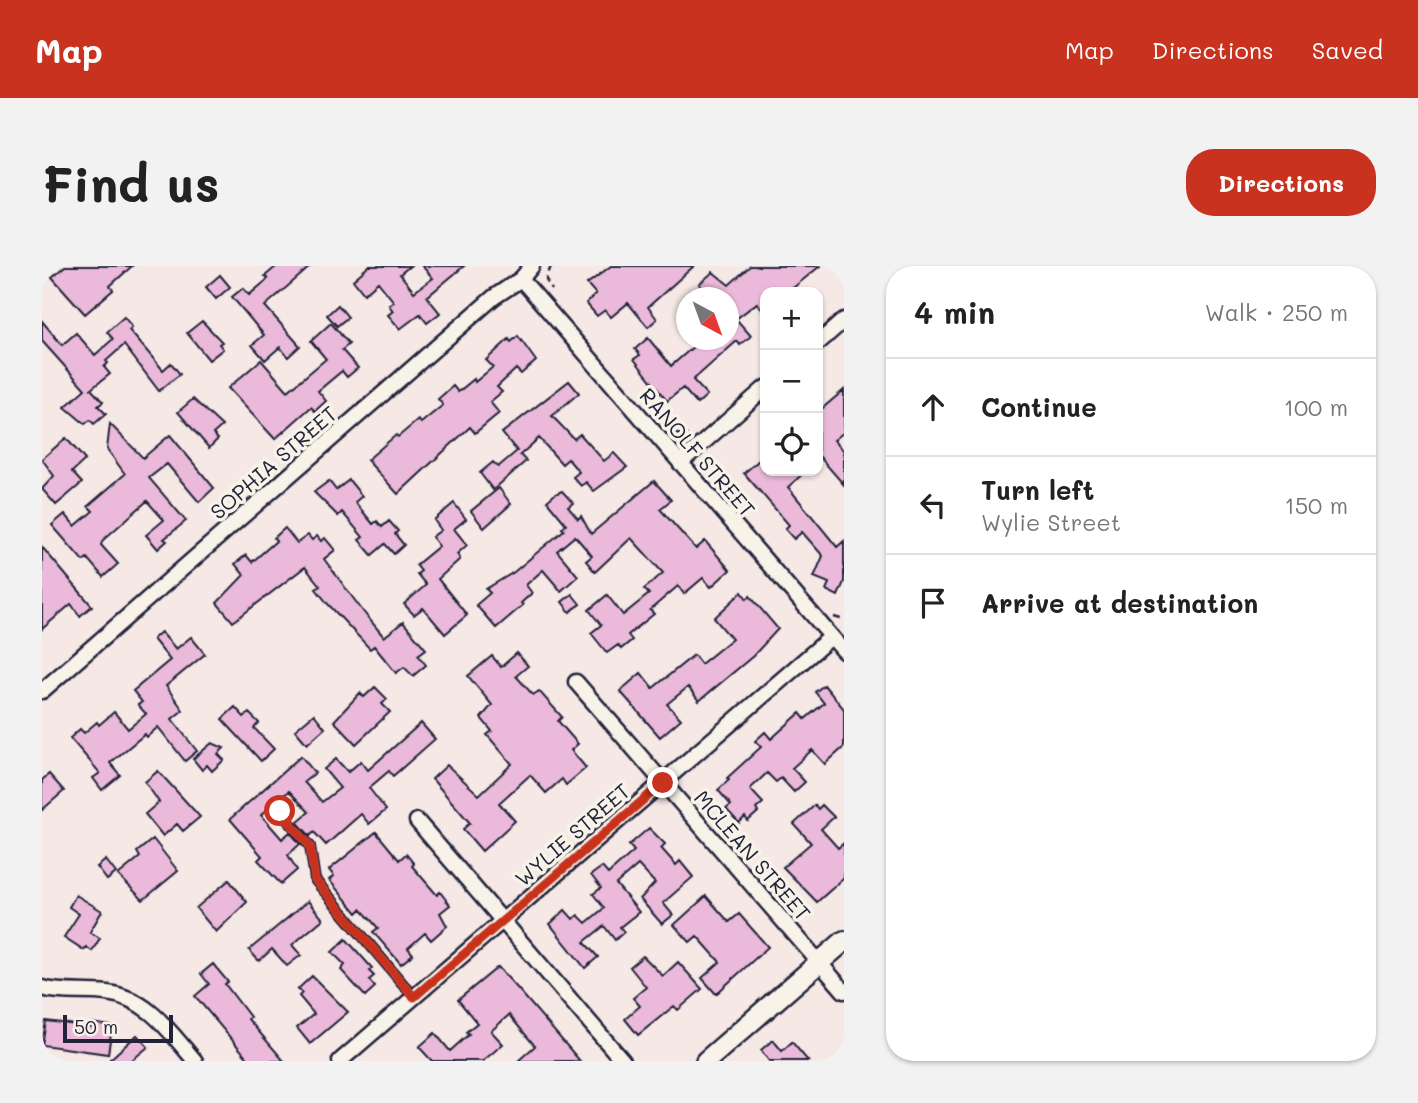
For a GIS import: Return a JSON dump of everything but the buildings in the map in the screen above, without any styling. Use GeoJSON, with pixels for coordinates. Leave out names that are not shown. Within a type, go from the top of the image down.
{"type":"FeatureCollection","features":[{"type":"Feature","properties":{"kind":"main road"},"geometry":{"type":"LineString","coordinates":[[706,1061],[844,941]]}},
{"type":"Feature","properties":{"kind":"street","name":"SOPHIA STREET"},"geometry":{"type":"LineString","coordinates":[[42,691],[494,297],[521,279],[532,266]]}},
{"type":"Feature","properties":{"kind":"street","name":"RANOLF STREET"},"geometry":{"type":"LineString","coordinates":[[521,279],[840,644]]}},
{"type":"Feature","properties":{"kind":"street"},"geometry":{"type":"LineString","coordinates":[[823,338],[844,320]]}},
{"type":"Feature","properties":{"kind":"street"},"geometry":{"type":"LineString","coordinates":[[680,463],[760,392]]}},
{"type":"Feature","properties":{"kind":"street","name":"WYLIE STREET"},"geometry":{"type":"LineString","coordinates":[[340,1061],[663,783],[840,644]]}},
{"type":"Feature","properties":{"kind":"street","name":"MCLEAN STREET"},"geometry":{"type":"LineString","coordinates":[[576,682],[844,991]]}},
{"type":"Feature","properties":{"kind":"street"},"geometry":{"type":"LineString","coordinates":[[417,821],[623,1061]]}},
{"type":"Feature","properties":{"kind":"street"},"geometry":{"type":"LineString","coordinates":[[42,988],[108,993],[135,1001],[157,1017],[195,1061]]}},
{"type":"Feature","properties":{"kind":"lane"},"geometry":{"type":"LineString","coordinates":[[280,811],[310,846],[315,880],[414,997]]}},
{"type":"Feature","properties":{"kind":"path"},"geometry":{"type":"LineString","coordinates":[[551,266],[545,283],[555,295]]}},
{"type":"Feature","properties":{"kind":"path"},"geometry":{"type":"LineString","coordinates":[[673,433],[691,434]]}},
{"type":"Feature","properties":{"kind":"path"},"geometry":{"type":"LineString","coordinates":[[831,614],[844,620]]}},
{"type":"Feature","properties":{"kind":"route"},"geometry":{"type":"LineString","coordinates":[[280,811],[310,846],[315,880],[414,997],[663,783]]}}]}
